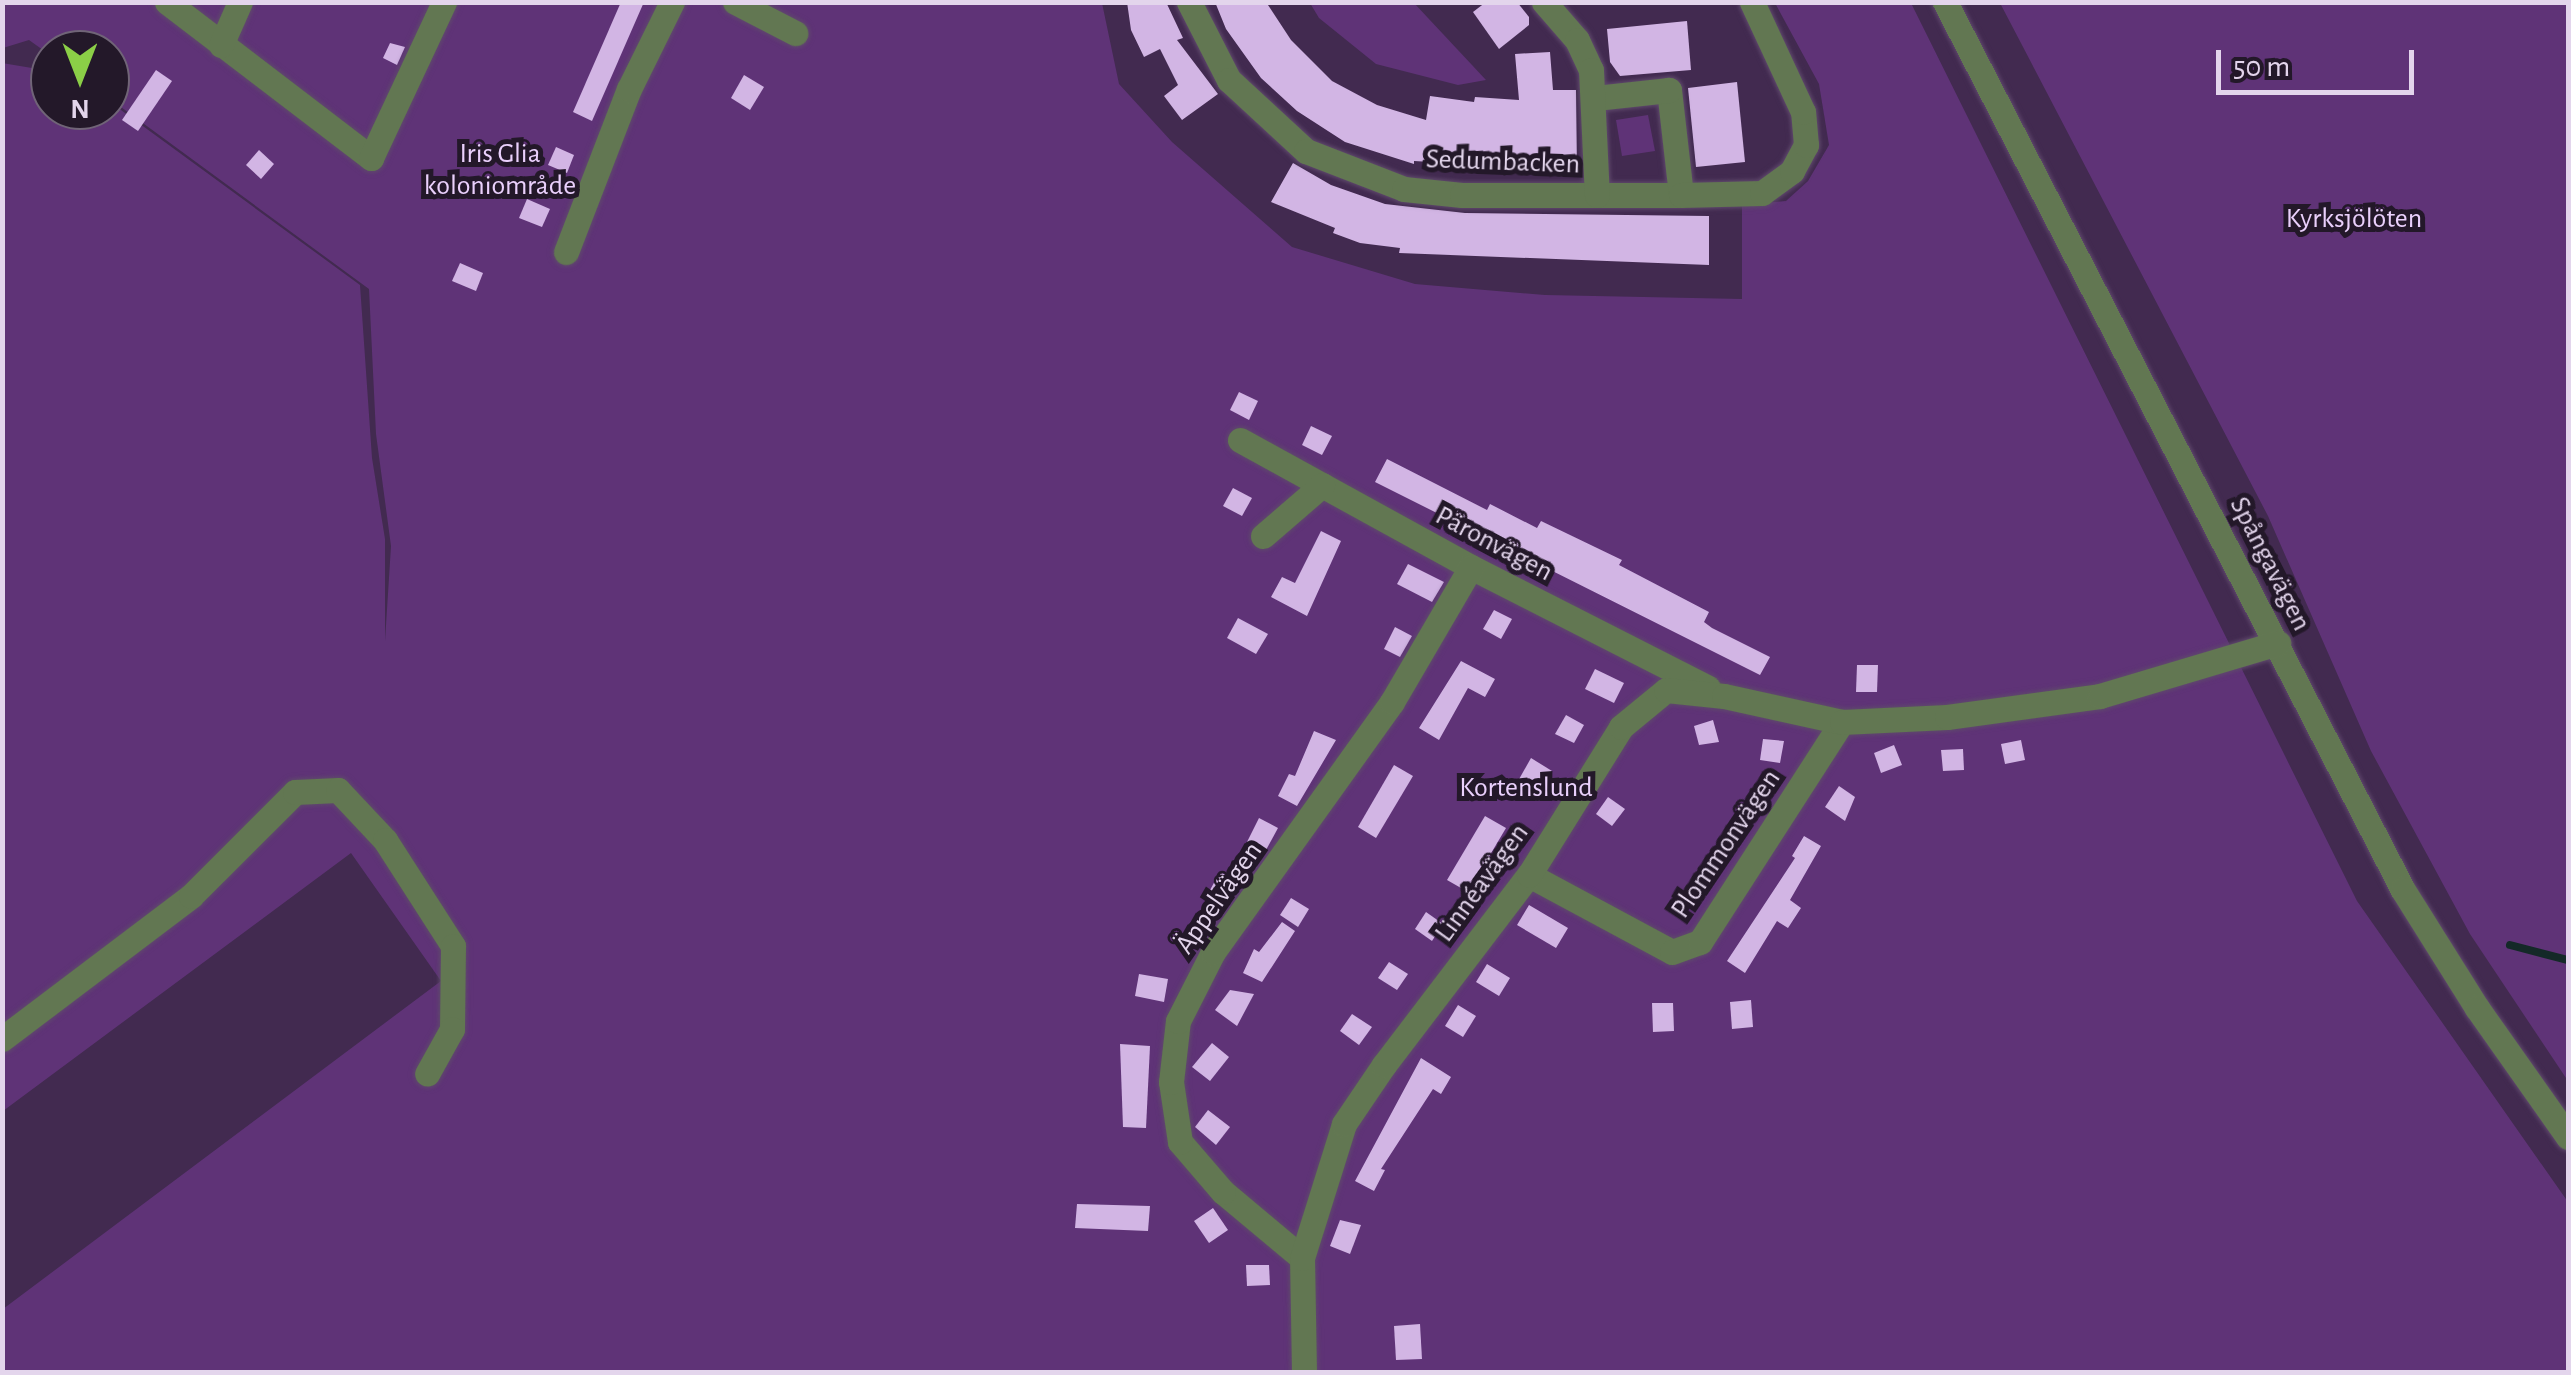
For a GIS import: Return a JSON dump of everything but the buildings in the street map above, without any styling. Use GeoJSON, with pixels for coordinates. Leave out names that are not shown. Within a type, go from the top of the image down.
{"type":"FeatureCollection","features":[{"type":"Feature","properties":{"kind":"street"},"geometry":{"type":"LineString","coordinates":[[166,2],[371,158],[444,2]]}},
{"type":"Feature","properties":{"kind":"street"},"geometry":{"type":"LineString","coordinates":[[221,45],[240,2]]}},
{"type":"Feature","properties":{"kind":"street"},"geometry":{"type":"LineString","coordinates":[[566,252],[629,89],[672,2]]}},
{"type":"Feature","properties":{"kind":"street"},"geometry":{"type":"LineString","coordinates":[[734,2],[795,33]]}},
{"type":"Feature","properties":{"kind":"street","name":"Sedumbacken"},"geometry":{"type":"LineString","coordinates":[[1189,2],[1229,80],[1306,151],[1404,189],[1462,195],[1762,193],[1792,171],[1806,145],[1803,112],[1752,2]]}},
{"type":"Feature","properties":{"kind":"street","name":"Sedumbacken"},"geometry":{"type":"LineString","coordinates":[[1544,2],[1577,40],[1591,70],[1597,195]]}},
{"type":"Feature","properties":{"kind":"street","name":"Spångavägen"},"geometry":{"type":"LineString","coordinates":[[1945,2],[2404,890],[2477,1008],[2568,1137]]}},
{"type":"Feature","properties":{"kind":"street"},"geometry":{"type":"LineString","coordinates":[[1594,98],[1669,90],[1681,195]]}},
{"type":"Feature","properties":{"kind":"street","name":"Päronvägen"},"geometry":{"type":"LineString","coordinates":[[1240,440],[1471,567],[1724,696]]}},
{"type":"Feature","properties":{"kind":"street"},"geometry":{"type":"LineString","coordinates":[[1263,536],[1322,485]]}},
{"type":"Feature","properties":{"kind":"street","name":"Äppelvägen"},"geometry":{"type":"LineString","coordinates":[[1302,1258],[1222,1192],[1180,1142],[1170,1082],[1178,1020],[1213,952],[1392,702],[1471,567]]}},
{"type":"Feature","properties":{"kind":"street","name":"Linnéavägen"},"geometry":{"type":"LineString","coordinates":[[1304,1372],[1302,1258],[1344,1124],[1384,1064],[1529,875],[1622,726],[1666,690],[1724,696],[1842,722],[1947,717],[2100,696],[2278,643]]}},
{"type":"Feature","properties":{"kind":"street","name":"Plommonvägen"},"geometry":{"type":"LineString","coordinates":[[1529,875],[1672,952],[1700,942],[1842,722]]}},
{"type":"Feature","properties":{"kind":"street"},"geometry":{"type":"LineString","coordinates":[[2,1039],[190,896],[295,792],[338,790],[385,840],[454,946],[452,1029],[427,1074]]}},
{"type":"Feature","properties":{"kind":"green space"},"geometry":{"type":"Polygon","coordinates":[[[3,3],[1102,3],[1119,84],[1172,142],[1292,247],[1415,284],[1545,295],[1742,299],[1742,205],[1786,201],[1808,181],[1829,145],[1819,84],[1775,3],[1911,3],[2357,901],[2568,1202],[2568,1372],[3,1372],[3,1309],[441,981],[351,853],[3,1111],[2,63],[30,68],[30,130],[130,130],[130,117],[360,285],[372,458],[385,539],[385,641],[391,546],[376,434],[369,289],[130,114],[130,30],[30,30],[30,41],[3,48],[3,3]]]}},
{"type":"Feature","properties":{"kind":"green space"},"geometry":{"type":"Polygon","coordinates":[[[1310,3],[1414,3],[1486,80],[1458,85],[1376,64],[1319,18],[1310,3]]]}},
{"type":"Feature","properties":{"kind":"green space","name":"Kyrksjölöten"},"geometry":{"type":"Polygon","coordinates":[[[2000,3],[2568,3],[2568,1081],[2470,934],[2371,751],[2268,516],[2000,3]]]}},
{"type":"Feature","properties":{"kind":"green space"},"geometry":{"type":"Polygon","coordinates":[[[1648,115],[1655,151],[1622,156],[1616,120],[1648,115]]]}},
{"type":"Feature","properties":{"kind":"waterway"},"geometry":{"type":"LineString","coordinates":[[2510,945],[2568,960]]}},
{"type":"Feature","properties":{"kind":"park label","name":"Iris Glia koloniområde"},"geometry":{"type":"Point","coordinates":[500,170]}},
{"type":"Feature","properties":{"kind":"park label","name":"Kortenslund"},"geometry":{"type":"Point","coordinates":[1526,788]}}]}
